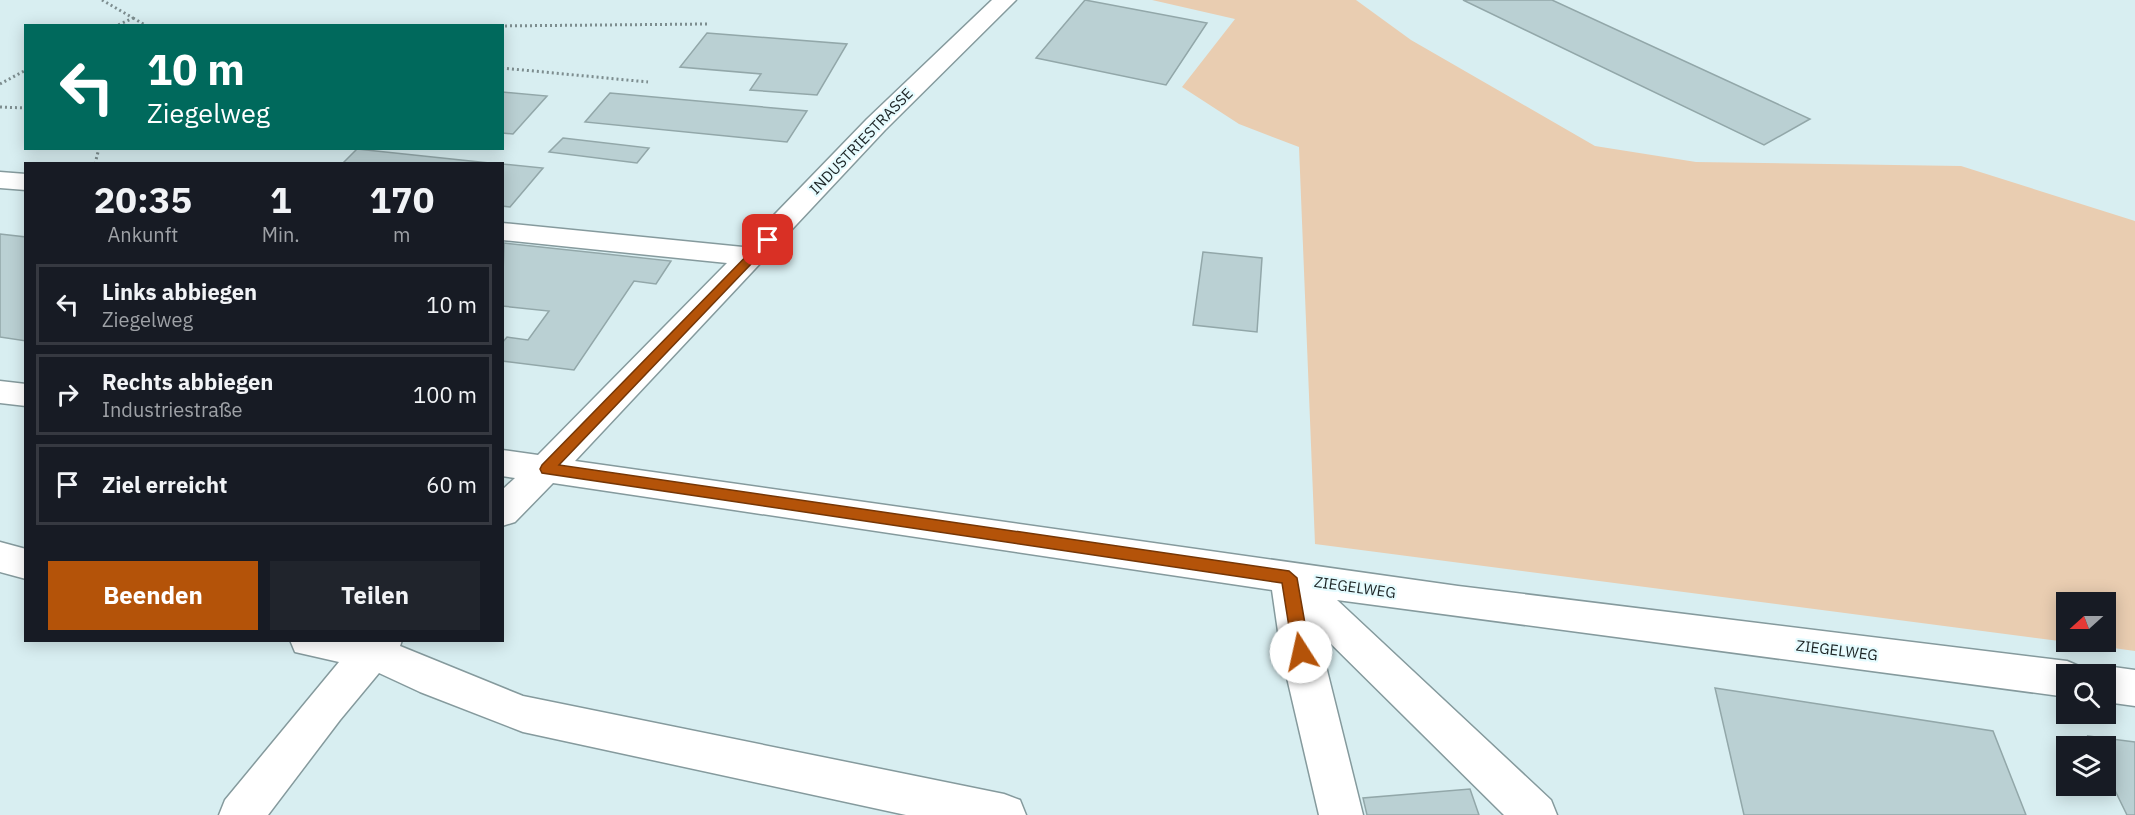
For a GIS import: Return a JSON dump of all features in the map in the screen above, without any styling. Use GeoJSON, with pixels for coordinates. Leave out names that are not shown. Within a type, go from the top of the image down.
{"type":"FeatureCollection","features":[{"type":"Feature","properties":{"kind":"street","name":"INDUSTRIESTRASSE"},"geometry":{"type":"LineString","coordinates":[[504,510],[547,469],[752,257],[877,121],[1005,0]]}},
{"type":"Feature","properties":{"kind":"street"},"geometry":{"type":"LineString","coordinates":[[0,180],[24,182]]}},
{"type":"Feature","properties":{"kind":"street"},"geometry":{"type":"LineString","coordinates":[[504,231],[752,257]]}},
{"type":"Feature","properties":{"kind":"street"},"geometry":{"type":"LineString","coordinates":[[0,392],[24,395]]}},
{"type":"Feature","properties":{"kind":"street","name":"ZIEGELWEG"},"geometry":{"type":"LineString","coordinates":[[504,463],[1289,578],[2056,678]]}},
{"type":"Feature","properties":{"kind":"street"},"geometry":{"type":"LineString","coordinates":[[0,557],[24,563]]}},
{"type":"Feature","properties":{"kind":"street"},"geometry":{"type":"LineString","coordinates":[[1289,578],[1301,652],[1341,815]]}},
{"type":"Feature","properties":{"kind":"street"},"geometry":{"type":"LineString","coordinates":[[1289,578],[1535,815]]}},
{"type":"Feature","properties":{"kind":"street"},"geometry":{"type":"LineString","coordinates":[[332,642],[378,646],[434,680],[523,714],[1004,815]]}},
{"type":"Feature","properties":{"kind":"street"},"geometry":{"type":"LineString","coordinates":[[242,815],[325,707],[378,646]]}},
{"type":"Feature","properties":{"kind":"street"},"geometry":{"type":"LineString","coordinates":[[2116,685],[2135,688]]}},
{"type":"Feature","properties":{"kind":"path"},"geometry":{"type":"LineString","coordinates":[[102,0],[144,24]]}},
{"type":"Feature","properties":{"kind":"path"},"geometry":{"type":"LineString","coordinates":[[120,24],[133,18]]}},
{"type":"Feature","properties":{"kind":"path"},"geometry":{"type":"LineString","coordinates":[[504,26],[707,24]]}},
{"type":"Feature","properties":{"kind":"path"},"geometry":{"type":"LineString","coordinates":[[504,68],[648,82]]}},
{"type":"Feature","properties":{"kind":"path"},"geometry":{"type":"LineString","coordinates":[[0,84],[24,71]]}},
{"type":"Feature","properties":{"kind":"path"},"geometry":{"type":"LineString","coordinates":[[0,107],[24,108]]}},
{"type":"Feature","properties":{"kind":"shaded area"},"geometry":{"type":"Polygon","coordinates":[[[1152,0],[1356,0],[1411,40],[1595,146],[1696,162],[1961,166],[2135,221],[2135,651],[2116,648],[2116,592],[2056,592],[2056,641],[1315,544],[1299,147],[1239,124],[1182,87],[1235,19],[1152,0]]]}},
{"type":"Feature","properties":{"kind":"building"},"geometry":{"type":"Polygon","coordinates":[[[1085,0],[1207,23],[1166,85],[1036,58],[1085,0]]]}},
{"type":"Feature","properties":{"kind":"building"},"geometry":{"type":"Polygon","coordinates":[[[1463,0],[1552,0],[1810,119],[1764,145],[1463,0]]]}},
{"type":"Feature","properties":{"kind":"building"},"geometry":{"type":"Polygon","coordinates":[[[707,33],[847,44],[817,95],[750,90],[761,74],[680,67],[707,33]]]}},
{"type":"Feature","properties":{"kind":"building"},"geometry":{"type":"Polygon","coordinates":[[[504,92],[547,96],[513,134],[504,133],[504,92]]]}},
{"type":"Feature","properties":{"kind":"building"},"geometry":{"type":"Polygon","coordinates":[[[610,93],[807,111],[787,142],[585,122],[610,93]]]}},
{"type":"Feature","properties":{"kind":"building"},"geometry":{"type":"Polygon","coordinates":[[[563,138],[649,148],[637,163],[549,152],[563,138]]]}},
{"type":"Feature","properties":{"kind":"building"},"geometry":{"type":"Polygon","coordinates":[[[356,150],[366,150],[480,162],[344,162],[356,150]]]}},
{"type":"Feature","properties":{"kind":"building"},"geometry":{"type":"Polygon","coordinates":[[[504,164],[543,168],[510,207],[504,206],[504,164]]]}},
{"type":"Feature","properties":{"kind":"building"},"geometry":{"type":"Polygon","coordinates":[[[0,234],[24,237],[24,341],[0,337],[0,234]]]}},
{"type":"Feature","properties":{"kind":"building"},"geometry":{"type":"Polygon","coordinates":[[[504,243],[671,261],[656,284],[634,281],[574,370],[504,361],[504,341],[507,337],[528,340],[549,311],[504,306],[504,243]]]}},
{"type":"Feature","properties":{"kind":"building"},"geometry":{"type":"Polygon","coordinates":[[[1203,252],[1262,258],[1257,332],[1193,325],[1203,252]]]}},
{"type":"Feature","properties":{"kind":"building"},"geometry":{"type":"Polygon","coordinates":[[[1715,688],[1993,731],[2026,815],[1744,815],[1715,688]]]}},
{"type":"Feature","properties":{"kind":"building"},"geometry":{"type":"Polygon","coordinates":[[[2116,740],[2135,742],[2135,815],[2127,815],[2116,792],[2116,740]]]}},
{"type":"Feature","properties":{"kind":"building"},"geometry":{"type":"Polygon","coordinates":[[[1470,789],[1479,815],[1367,815],[1363,798],[1470,789]]]}},
{"type":"Feature","properties":{"kind":"route"},"geometry":{"type":"LineString","coordinates":[[768,240],[547,469],[1289,578],[1301,652]]}}]}
